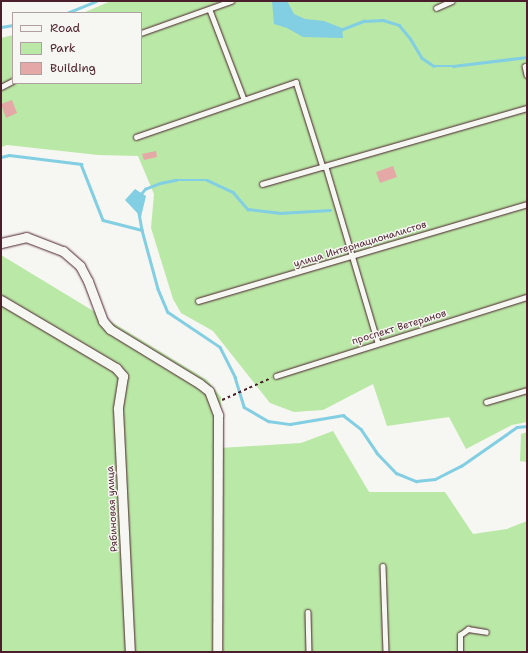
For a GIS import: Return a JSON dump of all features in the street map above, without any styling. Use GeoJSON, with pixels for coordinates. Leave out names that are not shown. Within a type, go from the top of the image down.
{"type":"FeatureCollection","features":[{"type":"Feature","properties":{"kind":"street"},"geometry":{"type":"LineString","coordinates":[[1,243],[14,238],[26,237],[63,251],[80,266],[88,281],[103,320],[110,329],[209,391],[215,403],[218,415],[217,652]]}},
{"type":"Feature","properties":{"kind":"street","name":"Рябиновая улица"},"geometry":{"type":"LineString","coordinates":[[1,300],[116,368],[123,376],[118,409],[130,652]]}},
{"type":"Feature","properties":{"kind":"lane"},"geometry":{"type":"LineString","coordinates":[[142,33],[210,10],[231,1]]}},
{"type":"Feature","properties":{"kind":"lane"},"geometry":{"type":"LineString","coordinates":[[436,8],[452,1]]}},
{"type":"Feature","properties":{"kind":"lane"},"geometry":{"type":"LineString","coordinates":[[210,10],[244,99]]}},
{"type":"Feature","properties":{"kind":"lane"},"geometry":{"type":"LineString","coordinates":[[525,66],[527,75]]}},
{"type":"Feature","properties":{"kind":"lane"},"geometry":{"type":"LineString","coordinates":[[1,87],[12,82]]}},
{"type":"Feature","properties":{"kind":"lane"},"geometry":{"type":"LineString","coordinates":[[136,137],[296,82],[378,342]]}},
{"type":"Feature","properties":{"kind":"lane"},"geometry":{"type":"LineString","coordinates":[[262,184],[527,108]]}},
{"type":"Feature","properties":{"kind":"lane","name":"улица Интернационалистов"},"geometry":{"type":"LineString","coordinates":[[198,302],[527,204]]}},
{"type":"Feature","properties":{"kind":"lane","name":"проспект Ветеранов"},"geometry":{"type":"LineString","coordinates":[[276,376],[378,342],[527,297]]}},
{"type":"Feature","properties":{"kind":"lane"},"geometry":{"type":"LineString","coordinates":[[486,402],[527,390]]}},
{"type":"Feature","properties":{"kind":"lane"},"geometry":{"type":"LineString","coordinates":[[383,566],[386,652]]}},
{"type":"Feature","properties":{"kind":"lane"},"geometry":{"type":"LineString","coordinates":[[308,612],[309,652]]}},
{"type":"Feature","properties":{"kind":"lane"},"geometry":{"type":"LineString","coordinates":[[460,652],[460,635],[468,629],[486,632]]}},
{"type":"Feature","properties":{"kind":"path"},"geometry":{"type":"LineString","coordinates":[[215,403],[276,376]]}},
{"type":"Feature","properties":{"kind":"green space"},"geometry":{"type":"Polygon","coordinates":[[[111,1],[527,1],[527,422],[512,425],[466,449],[449,417],[387,426],[373,384],[323,410],[294,412],[270,403],[213,331],[181,313],[173,299],[151,228],[154,194],[138,156],[98,155],[7,145],[1,147],[1,38],[12,35],[12,84],[142,84],[142,12],[85,12],[111,1]]]}},
{"type":"Feature","properties":{"kind":"green space"},"geometry":{"type":"Polygon","coordinates":[[[1,255],[207,380],[221,397],[220,448],[301,443],[333,431],[369,492],[445,492],[473,534],[507,529],[527,521],[527,652],[1,652],[1,255]]]}},
{"type":"Feature","properties":{"kind":"green space"},"geometry":{"type":"Polygon","coordinates":[[[527,432],[527,462],[520,461],[521,434],[527,432]]]}},
{"type":"Feature","properties":{"kind":"water"},"geometry":{"type":"Polygon","coordinates":[[[272,1],[287,1],[294,14],[305,19],[324,21],[342,28],[343,38],[303,37],[287,28],[274,24],[272,1]]]}},
{"type":"Feature","properties":{"kind":"water"},"geometry":{"type":"Polygon","coordinates":[[[135,189],[146,196],[141,217],[125,200],[135,189]]]}},
{"type":"Feature","properties":{"kind":"building"},"geometry":{"type":"Polygon","coordinates":[[[12,100],[17,113],[6,118],[1,104],[12,100]]]}},
{"type":"Feature","properties":{"kind":"building"},"geometry":{"type":"Polygon","coordinates":[[[156,151],[157,157],[144,160],[142,154],[156,151]]]}},
{"type":"Feature","properties":{"kind":"building"},"geometry":{"type":"Polygon","coordinates":[[[393,166],[397,177],[380,183],[376,172],[393,166]]]}},
{"type":"Feature","properties":{"kind":"waterway"},"geometry":{"type":"LineString","coordinates":[[69,12],[96,1]]}},
{"type":"Feature","properties":{"kind":"waterway"},"geometry":{"type":"LineString","coordinates":[[340,30],[364,21],[383,20],[399,25],[410,38],[422,58],[434,66],[453,66],[527,57]]}},
{"type":"Feature","properties":{"kind":"waterway"},"geometry":{"type":"LineString","coordinates":[[1,27],[12,25]]}},
{"type":"Feature","properties":{"kind":"waterway"},"geometry":{"type":"LineString","coordinates":[[1,157],[9,155],[81,164],[103,220],[142,230],[158,289],[168,312],[220,347],[235,377],[244,407],[268,421],[290,424],[343,415],[361,429],[377,453],[396,473],[416,481],[435,479],[461,466],[517,427],[527,426]]}},
{"type":"Feature","properties":{"kind":"waterway"},"geometry":{"type":"LineString","coordinates":[[140,195],[145,189],[160,183],[176,180],[207,180],[233,192],[248,209],[279,213],[330,210]]}},
{"type":"Feature","properties":{"kind":"waterway"},"geometry":{"type":"LineString","coordinates":[[139,213],[142,230]]}}]}
